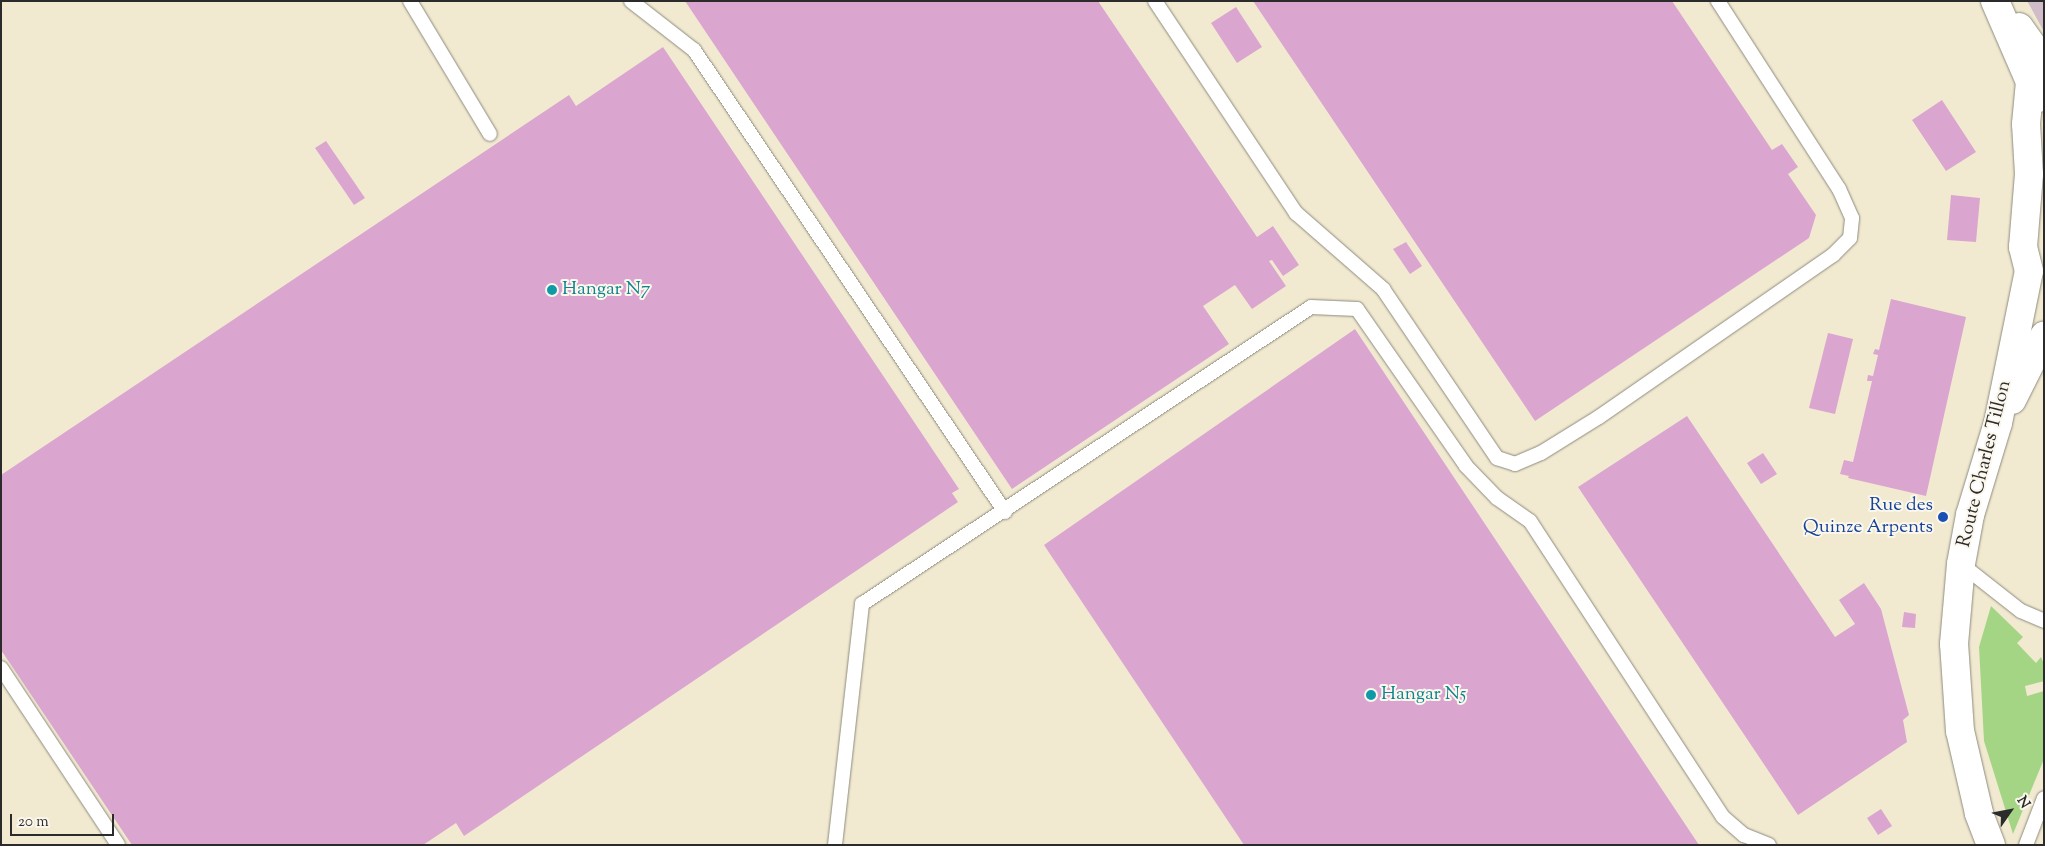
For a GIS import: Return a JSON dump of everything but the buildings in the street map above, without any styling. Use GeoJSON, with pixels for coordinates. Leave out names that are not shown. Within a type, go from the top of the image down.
{"type":"FeatureCollection","features":[{"type":"Feature","properties":{"kind":"main road"},"geometry":{"type":"LineString","coordinates":[[1994,1],[2037,72]]}},
{"type":"Feature","properties":{"kind":"main road"},"geometry":{"type":"LineString","coordinates":[[2001,1],[2037,72],[2044,113]]}},
{"type":"Feature","properties":{"kind":"main road","name":"Route Charles Tillon"},"geometry":{"type":"LineString","coordinates":[[1991,845],[1979,813],[1960,732],[1954,644],[1961,564],[1970,515],[1998,423],[2039,260],[2023,247],[2030,174],[2026,124],[2037,72]]}},
{"type":"Feature","properties":{"kind":"main road"},"geometry":{"type":"LineString","coordinates":[[1998,423],[2021,386],[2044,336]]}},
{"type":"Feature","properties":{"kind":"lane"},"geometry":{"type":"LineString","coordinates":[[410,1],[490,134]]}},
{"type":"Feature","properties":{"kind":"lane"},"geometry":{"type":"LineString","coordinates":[[631,1],[694,50],[1005,512]]}},
{"type":"Feature","properties":{"kind":"lane"},"geometry":{"type":"LineString","coordinates":[[1155,1],[1296,213],[1383,289],[1497,458],[1515,464],[1541,453],[1598,417],[1833,255],[1850,238],[1852,218],[1839,189],[1718,1]]}},
{"type":"Feature","properties":{"kind":"lane"},"geometry":{"type":"LineString","coordinates":[[835,845],[862,604],[1005,512],[1311,307],[1357,309],[1466,466],[1497,498],[1530,521],[1723,817],[1744,835],[1769,845]]}},
{"type":"Feature","properties":{"kind":"lane"},"geometry":{"type":"LineString","coordinates":[[1961,564],[2020,612],[2044,621]]}},
{"type":"Feature","properties":{"kind":"lane"},"geometry":{"type":"LineString","coordinates":[[1,668],[118,845]]}},
{"type":"Feature","properties":{"kind":"lane"},"geometry":{"type":"LineString","coordinates":[[2026,845],[2044,798]]}},
{"type":"Feature","properties":{"kind":"shaded area"},"geometry":{"type":"Polygon","coordinates":[[[2027,1],[2044,1],[2044,32],[2030,6],[2027,1]]]}},
{"type":"Feature","properties":{"kind":"green space"},"geometry":{"type":"Polygon","coordinates":[[[1991,606],[2023,637],[2017,643],[2036,663],[2041,657],[2044,664],[2044,681],[2025,686],[2027,696],[2044,691],[2044,759],[2013,834],[1984,741],[1979,647],[1991,606]]]}},
{"type":"Feature","properties":{"kind":"place","name":"Hangar N7"},"geometry":{"type":"Point","coordinates":[552,290]}},
{"type":"Feature","properties":{"kind":"place","name":"Rue des Quinze Arpents"},"geometry":{"type":"Point","coordinates":[1943,517]}},
{"type":"Feature","properties":{"kind":"place","name":"Hangar N5"},"geometry":{"type":"Point","coordinates":[1371,695]}}]}
